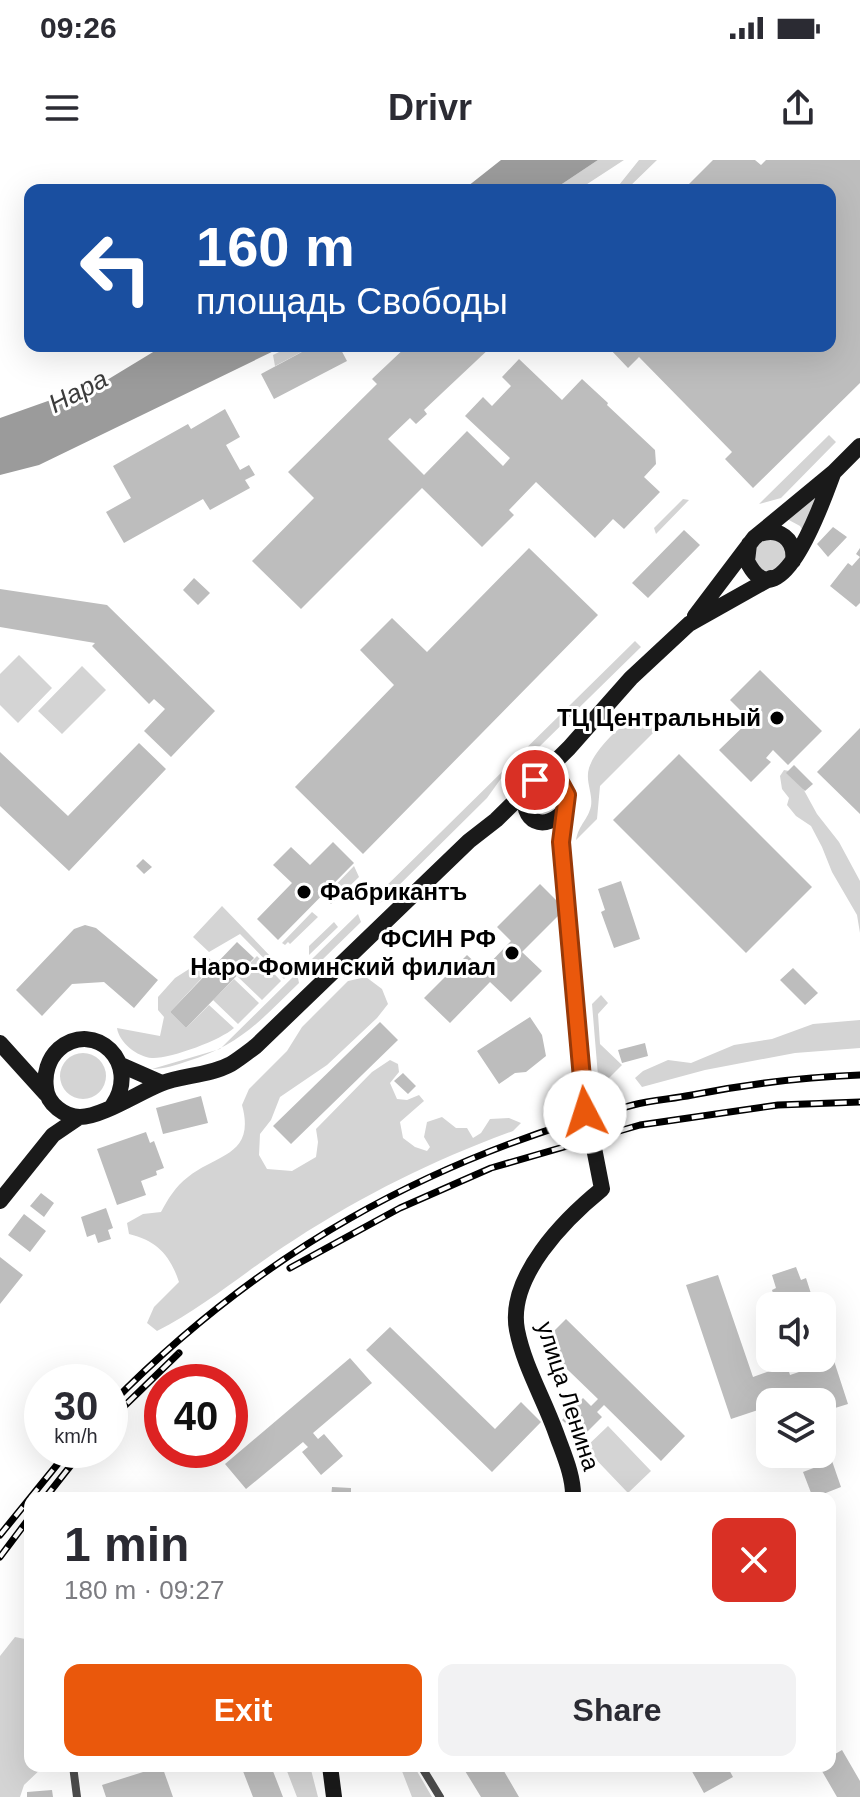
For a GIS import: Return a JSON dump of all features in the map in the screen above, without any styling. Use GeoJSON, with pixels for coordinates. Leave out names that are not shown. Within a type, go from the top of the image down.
{"type":"FeatureCollection","features":[{"type":"Feature","properties":{"kind":"main road"},"geometry":{"type":"LineString","coordinates":[[0,1201],[56,1131],[78,1118],[104,1110],[162,1083],[229,1065],[256,1046],[569,748],[631,678],[689,624],[754,539],[860,446]]}},
{"type":"Feature","properties":{"kind":"main road"},"geometry":{"type":"LineString","coordinates":[[689,624],[787,571],[816,517],[834,472]]}},
{"type":"Feature","properties":{"kind":"main road"},"geometry":{"type":"LineString","coordinates":[[771,578],[757,574],[747,561],[754,539],[768,531],[785,536],[791,544],[793,562]]}},
{"type":"Feature","properties":{"kind":"main road"},"geometry":{"type":"LineString","coordinates":[[569,748],[561,842],[585,1112]]}},
{"type":"Feature","properties":{"kind":"main road"},"geometry":{"type":"LineString","coordinates":[[496,820],[536,820],[556,820],[566,802],[561,784],[548,778],[530,785],[523,804],[536,820],[561,842]]}},
{"type":"Feature","properties":{"kind":"main road"},"geometry":{"type":"LineString","coordinates":[[17,1060],[40,1061],[51,1058],[71,1042],[97,1042],[111,1051],[121,1065],[123,1082],[120,1095],[113,1105]]}},
{"type":"Feature","properties":{"kind":"main road"},"geometry":{"type":"LineString","coordinates":[[0,1043],[62,1112],[78,1118]]}},
{"type":"Feature","properties":{"kind":"main road"},"geometry":{"type":"LineString","coordinates":[[51,1058],[45,1074],[56,1131]]}},
{"type":"Feature","properties":{"kind":"main road"},"geometry":{"type":"LineString","coordinates":[[121,1065],[162,1083]]}},
{"type":"Feature","properties":{"kind":"main road","name":"улица Ленина"},"geometry":{"type":"LineString","coordinates":[[572,1492],[568,1466],[516,1327],[520,1296],[529,1273],[551,1237],[602,1189],[594,1148]]}},
{"type":"Feature","properties":{"kind":"main road"},"geometry":{"type":"LineString","coordinates":[[331,1772],[334,1797]]}},
{"type":"Feature","properties":{"kind":"street"},"geometry":{"type":"LineString","coordinates":[[74,1772],[77,1797]]}},
{"type":"Feature","properties":{"kind":"street"},"geometry":{"type":"LineString","coordinates":[[425,1772],[440,1797]]}},
{"type":"Feature","properties":{"kind":"shaded area"},"geometry":{"type":"Polygon","coordinates":[[[598,160],[624,160],[587,184],[562,184],[598,160]]]}},
{"type":"Feature","properties":{"kind":"shaded area"},"geometry":{"type":"Polygon","coordinates":[[[639,160],[657,160],[632,184],[620,184],[639,160]]]}},
{"type":"Feature","properties":{"kind":"shaded area"},"geometry":{"type":"Polygon","coordinates":[[[279,352],[301,352],[275,366],[273,355],[279,352]]]}},
{"type":"Feature","properties":{"kind":"shaded area"},"geometry":{"type":"Polygon","coordinates":[[[829,435],[836,442],[781,498],[759,504],[829,435]]]}},
{"type":"Feature","properties":{"kind":"shaded area"},"geometry":{"type":"Polygon","coordinates":[[[823,488],[803,531],[787,519],[823,488]]]}},
{"type":"Feature","properties":{"kind":"shaded area"},"geometry":{"type":"Polygon","coordinates":[[[683,499],[689,500],[656,534],[654,528],[683,499]]]}},
{"type":"Feature","properties":{"kind":"shaded area"},"geometry":{"type":"Polygon","coordinates":[[[781,538],[789,555],[775,573],[757,569],[753,546],[757,541],[781,538]]]}},
{"type":"Feature","properties":{"kind":"shaded area"},"geometry":{"type":"Polygon","coordinates":[[[635,641],[641,647],[538,748],[510,766],[487,798],[382,902],[371,901],[635,641]]]}},
{"type":"Feature","properties":{"kind":"shaded area"},"geometry":{"type":"Polygon","coordinates":[[[19,655],[52,688],[18,723],[0,705],[0,674],[19,655]]]}},
{"type":"Feature","properties":{"kind":"shaded area"},"geometry":{"type":"Polygon","coordinates":[[[82,666],[106,690],[62,734],[38,711],[82,666]]]}},
{"type":"Feature","properties":{"kind":"shaded area"},"geometry":{"type":"Polygon","coordinates":[[[648,715],[662,724],[600,786],[597,819],[576,840],[591,806],[588,773],[593,760],[622,727],[648,715]]]}},
{"type":"Feature","properties":{"kind":"shaded area"},"geometry":{"type":"Polygon","coordinates":[[[784,770],[794,772],[860,881],[860,933],[857,915],[832,872],[811,826],[787,805],[789,798],[782,789],[780,776],[784,770]]]}},
{"type":"Feature","properties":{"kind":"shaded area"},"geometry":{"type":"Polygon","coordinates":[[[354,866],[359,877],[331,904],[324,897],[354,866]]]}},
{"type":"Feature","properties":{"kind":"shaded area"},"geometry":{"type":"Polygon","coordinates":[[[222,906],[273,959],[293,969],[284,979],[240,934],[209,952],[193,937],[222,906]]]}},
{"type":"Feature","properties":{"kind":"shaded area"},"geometry":{"type":"Polygon","coordinates":[[[312,912],[318,917],[290,944],[282,943],[312,912]]]}},
{"type":"Feature","properties":{"kind":"shaded area"},"geometry":{"type":"Polygon","coordinates":[[[358,914],[361,922],[322,960],[312,959],[358,914]]]}},
{"type":"Feature","properties":{"kind":"shaded area"},"geometry":{"type":"Polygon","coordinates":[[[334,922],[338,927],[309,955],[309,946],[334,922]]]}},
{"type":"Feature","properties":{"kind":"shaded area"},"geometry":{"type":"Polygon","coordinates":[[[257,956],[281,981],[262,1000],[237,976],[257,956]]]}},
{"type":"Feature","properties":{"kind":"shaded area"},"geometry":{"type":"Polygon","coordinates":[[[208,957],[215,964],[170,1012],[186,1028],[209,1005],[234,1028],[207,1043],[160,1057],[146,1057],[130,1048],[117,1028],[160,1036],[164,1017],[158,1010],[158,997],[175,978],[208,957]]]}},
{"type":"Feature","properties":{"kind":"shaded area"},"geometry":{"type":"Polygon","coordinates":[[[297,973],[299,983],[273,1009],[249,1030],[222,1047],[297,973]]]}},
{"type":"Feature","properties":{"kind":"shaded area"},"geometry":{"type":"Polygon","coordinates":[[[366,977],[382,989],[388,1004],[327,1065],[280,1097],[271,1120],[260,1134],[259,1155],[267,1169],[292,1171],[316,1157],[316,1129],[372,1072],[390,1060],[398,1064],[399,1072],[390,1083],[397,1099],[407,1100],[419,1095],[424,1101],[400,1122],[403,1138],[415,1147],[427,1151],[430,1147],[424,1137],[427,1122],[442,1117],[456,1128],[467,1128],[473,1138],[481,1133],[490,1119],[509,1118],[521,1123],[513,1131],[427,1166],[348,1207],[157,1331],[147,1323],[154,1307],[179,1282],[161,1250],[129,1234],[127,1223],[143,1214],[161,1212],[183,1181],[231,1152],[243,1135],[245,1122],[242,1105],[249,1089],[287,1051],[302,1027],[348,981],[366,977]]]}},
{"type":"Feature","properties":{"kind":"shaded area"},"geometry":{"type":"Polygon","coordinates":[[[234,979],[259,1003],[238,1024],[213,1000],[234,979]]]}},
{"type":"Feature","properties":{"kind":"shaded area"},"geometry":{"type":"Polygon","coordinates":[[[601,995],[608,1003],[598,1014],[600,1044],[622,1065],[599,1088],[592,1004],[601,995]]]}},
{"type":"Feature","properties":{"kind":"shaded area"},"geometry":{"type":"Polygon","coordinates":[[[860,1020],[860,1048],[795,1053],[705,1070],[642,1087],[635,1078],[668,1060],[691,1063],[734,1045],[772,1039],[813,1024],[860,1020]]]}},
{"type":"Feature","properties":{"kind":"shaded area"},"geometry":{"type":"Polygon","coordinates":[[[215,1050],[175,1065],[152,1069],[215,1050]]]}},
{"type":"Feature","properties":{"kind":"shaded area"},"geometry":{"type":"Polygon","coordinates":[[[83,1053],[99,1060],[106,1076],[99,1092],[83,1099],[67,1092],[60,1076],[67,1060],[83,1053]]]}},
{"type":"Feature","properties":{"kind":"shaded area"},"geometry":{"type":"Polygon","coordinates":[[[608,1426],[651,1471],[627,1492],[585,1448],[608,1426]]]}},
{"type":"Feature","properties":{"kind":"shaded area"},"geometry":{"type":"Polygon","coordinates":[[[15,1637],[24,1639],[24,1772],[38,1772],[24,1785],[20,1797],[0,1797],[0,1656],[15,1637]]]}},
{"type":"Feature","properties":{"kind":"shaded area"},"geometry":{"type":"Polygon","coordinates":[[[287,1772],[312,1772],[318,1797],[297,1797],[287,1772]]]}},
{"type":"Feature","properties":{"kind":"shaded area"},"geometry":{"type":"Polygon","coordinates":[[[402,1772],[417,1772],[432,1797],[412,1797],[402,1772]]]}},
{"type":"Feature","properties":{"kind":"water"},"geometry":{"type":"Polygon","coordinates":[[[501,160],[598,160],[562,184],[471,184],[501,160]]]}},
{"type":"Feature","properties":{"kind":"water","name":"Нара"},"geometry":{"type":"Polygon","coordinates":[[[153,352],[272,352],[39,465],[0,475],[0,418],[107,380],[153,352]]]}},
{"type":"Feature","properties":{"kind":"building"},"geometry":{"type":"Polygon","coordinates":[[[713,160],[755,160],[761,165],[766,160],[860,160],[860,383],[753,488],[725,459],[732,452],[639,357],[628,368],[613,352],[836,352],[836,184],[689,184],[713,160]]]}},
{"type":"Feature","properties":{"kind":"building"},"geometry":{"type":"Polygon","coordinates":[[[302,352],[342,352],[347,361],[274,399],[261,374],[302,352]]]}},
{"type":"Feature","properties":{"kind":"building"},"geometry":{"type":"Polygon","coordinates":[[[401,352],[486,352],[424,410],[427,414],[416,424],[410,418],[388,439],[424,475],[467,431],[503,466],[510,458],[465,416],[483,397],[492,406],[511,386],[502,377],[519,359],[562,400],[582,379],[655,450],[656,464],[644,477],[660,492],[624,529],[613,519],[595,538],[536,482],[509,510],[514,515],[482,547],[422,488],[301,609],[252,561],[314,498],[288,472],[377,384],[372,379],[401,352]]]}},
{"type":"Feature","properties":{"kind":"building"},"geometry":{"type":"Polygon","coordinates":[[[225,409],[240,437],[226,445],[240,470],[249,465],[255,475],[245,480],[250,488],[210,510],[203,499],[124,543],[106,512],[131,498],[113,466],[188,424],[191,429],[225,409]]]}},
{"type":"Feature","properties":{"kind":"building"},"geometry":{"type":"Polygon","coordinates":[[[833,527],[847,537],[828,557],[817,544],[833,527]]]}},
{"type":"Feature","properties":{"kind":"building"},"geometry":{"type":"Polygon","coordinates":[[[684,530],[700,545],[648,598],[632,583],[684,530]]]}},
{"type":"Feature","properties":{"kind":"building"},"geometry":{"type":"Polygon","coordinates":[[[529,548],[598,615],[363,854],[295,787],[394,685],[360,650],[392,618],[427,652],[529,548]]]}},
{"type":"Feature","properties":{"kind":"building"},"geometry":{"type":"Polygon","coordinates":[[[860,557],[860,603],[856,607],[830,586],[848,563],[852,566],[860,557]]]}},
{"type":"Feature","properties":{"kind":"building"},"geometry":{"type":"Polygon","coordinates":[[[194,578],[210,593],[198,605],[183,590],[194,578]]]}},
{"type":"Feature","properties":{"kind":"building"},"geometry":{"type":"Polygon","coordinates":[[[0,589],[107,605],[215,711],[171,757],[144,731],[165,709],[154,699],[149,704],[92,646],[95,643],[0,627],[0,589]]]}},
{"type":"Feature","properties":{"kind":"building","name":"ТЦ Центральный"},"geometry":{"type":"Polygon","coordinates":[[[760,670],[822,731],[788,765],[773,750],[766,758],[771,762],[751,782],[719,750],[750,720],[730,700],[760,670]]]}},
{"type":"Feature","properties":{"kind":"building"},"geometry":{"type":"Polygon","coordinates":[[[860,728],[860,814],[817,772],[860,728]]]}},
{"type":"Feature","properties":{"kind":"building"},"geometry":{"type":"Polygon","coordinates":[[[139,743],[166,769],[69,871],[0,806],[0,752],[68,816],[139,743]]]}},
{"type":"Feature","properties":{"kind":"building"},"geometry":{"type":"Polygon","coordinates":[[[679,754],[812,887],[746,953],[613,820],[679,754]]]}},
{"type":"Feature","properties":{"kind":"building"},"geometry":{"type":"Polygon","coordinates":[[[794,765],[813,784],[805,791],[786,773],[794,765]]]}},
{"type":"Feature","properties":{"kind":"building","name":"Фабрикантъ"},"geometry":{"type":"Polygon","coordinates":[[[333,842],[354,863],[278,940],[257,919],[292,883],[273,865],[291,847],[310,865],[333,842]]]}},
{"type":"Feature","properties":{"kind":"building"},"geometry":{"type":"Polygon","coordinates":[[[143,859],[152,867],[144,874],[136,866],[143,859]]]}},
{"type":"Feature","properties":{"kind":"building"},"geometry":{"type":"Polygon","coordinates":[[[621,881],[640,939],[614,948],[601,912],[605,910],[598,889],[621,881]]]}},
{"type":"Feature","properties":{"kind":"building","name":"ФСИН РФ Наро-Фоминский филиал"},"geometry":{"type":"Polygon","coordinates":[[[540,884],[565,909],[522,952],[542,971],[511,1002],[490,982],[450,1023],[424,998],[467,955],[483,970],[511,941],[497,927],[540,884]]]}},
{"type":"Feature","properties":{"kind":"building"},"geometry":{"type":"Polygon","coordinates":[[[85,925],[96,928],[158,980],[134,1008],[104,982],[72,984],[42,1016],[16,990],[74,929],[85,925]]]}},
{"type":"Feature","properties":{"kind":"building"},"geometry":{"type":"Polygon","coordinates":[[[237,942],[254,958],[186,1028],[170,1012],[237,942]]]}},
{"type":"Feature","properties":{"kind":"building"},"geometry":{"type":"Polygon","coordinates":[[[793,968],[818,993],[805,1005],[780,980],[793,968]]]}},
{"type":"Feature","properties":{"kind":"building"},"geometry":{"type":"Polygon","coordinates":[[[530,1017],[542,1035],[546,1056],[526,1072],[515,1073],[499,1084],[477,1051],[530,1017]]]}},
{"type":"Feature","properties":{"kind":"building"},"geometry":{"type":"Polygon","coordinates":[[[380,1022],[398,1040],[291,1144],[273,1126],[380,1022]]]}},
{"type":"Feature","properties":{"kind":"building"},"geometry":{"type":"Polygon","coordinates":[[[645,1043],[648,1056],[622,1063],[618,1050],[645,1043]]]}},
{"type":"Feature","properties":{"kind":"building"},"geometry":{"type":"Polygon","coordinates":[[[403,1073],[416,1086],[408,1094],[394,1081],[403,1073]]]}},
{"type":"Feature","properties":{"kind":"building"},"geometry":{"type":"Polygon","coordinates":[[[201,1096],[208,1123],[163,1134],[156,1108],[201,1096]]]}},
{"type":"Feature","properties":{"kind":"building"},"geometry":{"type":"Polygon","coordinates":[[[146,1132],[150,1143],[154,1141],[164,1168],[156,1171],[157,1175],[141,1181],[146,1195],[117,1205],[97,1149],[146,1132]]]}},
{"type":"Feature","properties":{"kind":"building"},"geometry":{"type":"Polygon","coordinates":[[[41,1193],[54,1203],[44,1217],[30,1206],[41,1193]]]}},
{"type":"Feature","properties":{"kind":"building"},"geometry":{"type":"Polygon","coordinates":[[[106,1208],[113,1228],[108,1230],[111,1239],[98,1243],[95,1234],[87,1237],[81,1217],[106,1208]]]}},
{"type":"Feature","properties":{"kind":"building"},"geometry":{"type":"Polygon","coordinates":[[[24,1214],[46,1231],[30,1252],[8,1235],[24,1214]]]}},
{"type":"Feature","properties":{"kind":"building"},"geometry":{"type":"Polygon","coordinates":[[[0,1257],[23,1275],[0,1304],[0,1257]]]}},
{"type":"Feature","properties":{"kind":"building"},"geometry":{"type":"Polygon","coordinates":[[[796,1267],[801,1280],[806,1278],[810,1292],[773,1292],[776,1288],[772,1275],[796,1267]]]}},
{"type":"Feature","properties":{"kind":"building"},"geometry":{"type":"Polygon","coordinates":[[[718,1275],[753,1377],[767,1372],[789,1372],[790,1375],[799,1372],[836,1372],[836,1367],[848,1404],[836,1408],[836,1388],[756,1388],[756,1411],[731,1419],[686,1285],[718,1275]]]}},
{"type":"Feature","properties":{"kind":"building"},"geometry":{"type":"Polygon","coordinates":[[[566,1319],[685,1436],[661,1461],[604,1405],[597,1412],[602,1417],[581,1438],[562,1420],[583,1398],[591,1406],[598,1399],[541,1344],[566,1319]]]}},
{"type":"Feature","properties":{"kind":"building"},"geometry":{"type":"Polygon","coordinates":[[[390,1327],[495,1429],[521,1402],[541,1422],[492,1472],[366,1350],[390,1327]]]}},
{"type":"Feature","properties":{"kind":"building"},"geometry":{"type":"Polygon","coordinates":[[[350,1358],[372,1383],[313,1433],[318,1439],[324,1434],[343,1456],[321,1475],[302,1452],[308,1447],[303,1442],[246,1489],[228,1468],[248,1468],[248,1444],[350,1358]]]}},
{"type":"Feature","properties":{"kind":"building"},"geometry":{"type":"Polygon","coordinates":[[[814,1468],[834,1468],[841,1487],[828,1492],[811,1492],[803,1472],[814,1468]]]}},
{"type":"Feature","properties":{"kind":"building"},"geometry":{"type":"Polygon","coordinates":[[[332,1487],[351,1488],[351,1492],[332,1492],[332,1487]]]}},
{"type":"Feature","properties":{"kind":"building"},"geometry":{"type":"Polygon","coordinates":[[[842,1750],[860,1781],[860,1797],[837,1797],[822,1772],[836,1772],[836,1754],[842,1750]]]}},
{"type":"Feature","properties":{"kind":"building"},"geometry":{"type":"Polygon","coordinates":[[[143,1772],[164,1772],[173,1797],[106,1797],[102,1785],[143,1772]]]}},
{"type":"Feature","properties":{"kind":"building"},"geometry":{"type":"Polygon","coordinates":[[[243,1772],[273,1772],[283,1797],[253,1797],[243,1772]]]}},
{"type":"Feature","properties":{"kind":"building"},"geometry":{"type":"Polygon","coordinates":[[[466,1772],[504,1772],[519,1797],[481,1797],[466,1772]]]}},
{"type":"Feature","properties":{"kind":"building"},"geometry":{"type":"Polygon","coordinates":[[[692,1772],[730,1772],[733,1777],[704,1793],[692,1772]]]}},
{"type":"Feature","properties":{"kind":"building"},"geometry":{"type":"Polygon","coordinates":[[[52,1790],[53,1797],[27,1797],[27,1792],[52,1790]]]}},
{"type":"Feature","properties":{"kind":"tunnel"},"geometry":{"type":"LineString","coordinates":[[585,1112],[594,1148]]}},
{"type":"Feature","properties":{"kind":"railway"},"geometry":{"type":"LineString","coordinates":[[128,1388],[225,1302],[286,1258],[350,1218],[416,1183],[486,1153],[558,1127],[647,1102],[755,1084],[860,1075]]}},
{"type":"Feature","properties":{"kind":"railway"},"geometry":{"type":"LineString","coordinates":[[290,1268],[400,1208],[491,1168],[640,1125],[778,1105],[860,1102]]}},
{"type":"Feature","properties":{"kind":"railway"},"geometry":{"type":"LineString","coordinates":[[128,1403],[179,1353]]}},
{"type":"Feature","properties":{"kind":"railway"},"geometry":{"type":"LineString","coordinates":[[35,1492],[54,1468]]}},
{"type":"Feature","properties":{"kind":"railway"},"geometry":{"type":"LineString","coordinates":[[50,1492],[69,1468]]}},
{"type":"Feature","properties":{"kind":"railway"},"geometry":{"type":"LineString","coordinates":[[0,1535],[24,1505]]}},
{"type":"Feature","properties":{"kind":"railway"},"geometry":{"type":"LineString","coordinates":[[0,1557],[24,1525]]}},
{"type":"Feature","properties":{"kind":"place","name":"ТЦ Центральный"},"geometry":{"type":"Point","coordinates":[777,718]}},
{"type":"Feature","properties":{"kind":"place","name":"Фабрикантъ"},"geometry":{"type":"Point","coordinates":[304,892]}},
{"type":"Feature","properties":{"kind":"place","name":"ФСИН РФ Наро-Фоминский филиал"},"geometry":{"type":"Point","coordinates":[512,953]}},
{"type":"Feature","properties":{"kind":"route"},"geometry":{"type":"LineString","coordinates":[[535,780],[548,778],[561,784],[567,795],[561,842],[585,1112]]}}]}
